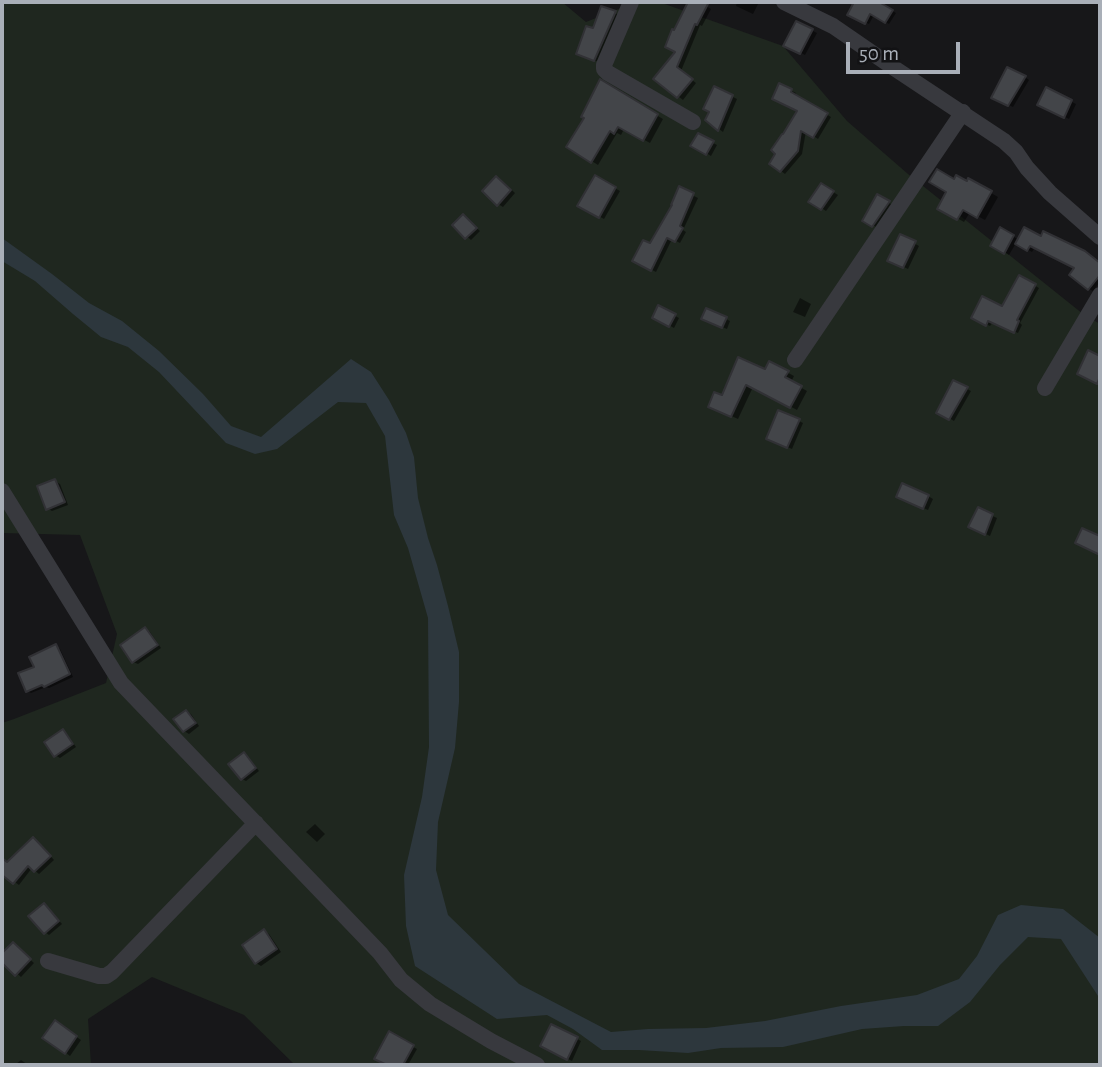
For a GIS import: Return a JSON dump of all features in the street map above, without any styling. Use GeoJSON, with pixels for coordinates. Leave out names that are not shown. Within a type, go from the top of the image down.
{"type":"FeatureCollection","features":[{"type":"Feature","properties":{"kind":"street"},"geometry":{"type":"LineString","coordinates":[[631,2],[604,69],[693,122]]}},
{"type":"Feature","properties":{"kind":"street"},"geometry":{"type":"LineString","coordinates":[[784,2],[833,26],[1004,141],[1016,152],[1027,169],[1100,237]]}},
{"type":"Feature","properties":{"kind":"street"},"geometry":{"type":"LineString","coordinates":[[794,360],[962,112]]}},
{"type":"Feature","properties":{"kind":"street"},"geometry":{"type":"LineString","coordinates":[[1045,388],[1100,295]]}},
{"type":"Feature","properties":{"kind":"street"},"geometry":{"type":"LineString","coordinates":[[2,491],[121,682],[380,953],[401,979],[430,1004],[537,1065]]}},
{"type":"Feature","properties":{"kind":"street"},"geometry":{"type":"LineString","coordinates":[[48,961],[106,976],[256,823]]}},
{"type":"Feature","properties":{"kind":"shaded area"},"geometry":{"type":"Polygon","coordinates":[[[2,2],[562,2],[586,22],[636,2],[659,2],[783,46],[847,121],[908,174],[1083,314],[1100,324],[1100,1065],[295,1065],[244,1015],[152,977],[88,1019],[91,1065],[2,1065],[2,723],[106,683],[117,634],[80,535],[2,533],[2,2]]]}},
{"type":"Feature","properties":{"kind":"shaded area"},"geometry":{"type":"Polygon","coordinates":[[[2,238],[89,303],[122,321],[159,351],[231,426],[261,437],[351,359],[371,372],[406,433],[414,457],[418,498],[459,652],[455,748],[438,822],[436,870],[448,915],[519,984],[611,1032],[706,1028],[765,1021],[917,995],[959,979],[977,956],[998,915],[1021,905],[1063,909],[1100,938],[1100,999],[1061,939],[1028,937],[1000,965],[970,1002],[938,1026],[862,1029],[783,1047],[721,1048],[688,1053],[602,1050],[573,1029],[547,1015],[497,1019],[415,966],[406,926],[404,875],[422,797],[429,747],[428,618],[408,548],[394,515],[385,436],[366,403],[338,402],[277,449],[255,454],[226,443],[159,372],[128,347],[101,337],[35,281],[2,261],[2,238]]]}},
{"type":"Feature","properties":{"kind":"building"},"geometry":{"type":"Polygon","coordinates":[[[688,2],[709,2],[697,25],[695,24],[677,67],[693,79],[677,98],[653,79],[675,52],[665,47],[688,2]]]}},
{"type":"Feature","properties":{"kind":"building"},"geometry":{"type":"Polygon","coordinates":[[[848,2],[879,2],[893,10],[885,23],[870,14],[865,24],[847,15],[853,4],[848,2]]]}},
{"type":"Feature","properties":{"kind":"building"},"geometry":{"type":"Polygon","coordinates":[[[601,6],[616,11],[594,61],[576,54],[586,26],[593,28],[601,6]]]}},
{"type":"Feature","properties":{"kind":"building"},"geometry":{"type":"Polygon","coordinates":[[[796,21],[813,29],[800,54],[783,46],[796,21]]]}},
{"type":"Feature","properties":{"kind":"building"},"geometry":{"type":"Polygon","coordinates":[[[1007,67],[1026,76],[1008,106],[991,98],[1007,67]]]}},
{"type":"Feature","properties":{"kind":"building"},"geometry":{"type":"Polygon","coordinates":[[[600,79],[658,114],[643,141],[618,127],[614,134],[610,131],[591,163],[566,147],[584,118],[581,117],[600,79]]]}},
{"type":"Feature","properties":{"kind":"building"},"geometry":{"type":"Polygon","coordinates":[[[779,83],[828,113],[813,138],[801,131],[798,151],[780,172],[769,164],[775,154],[771,150],[797,111],[772,99],[779,83]]]}},
{"type":"Feature","properties":{"kind":"building"},"geometry":{"type":"Polygon","coordinates":[[[714,86],[733,95],[718,131],[705,120],[709,112],[703,109],[714,86]]]}},
{"type":"Feature","properties":{"kind":"building"},"geometry":{"type":"Polygon","coordinates":[[[1046,87],[1072,100],[1064,118],[1037,105],[1046,87]]]}},
{"type":"Feature","properties":{"kind":"building"},"geometry":{"type":"Polygon","coordinates":[[[698,133],[714,141],[706,155],[690,146],[698,133]]]}},
{"type":"Feature","properties":{"kind":"building"},"geometry":{"type":"Polygon","coordinates":[[[937,169],[954,179],[956,175],[967,181],[968,178],[992,191],[977,218],[963,210],[957,220],[937,209],[946,192],[929,182],[937,169]]]}},
{"type":"Feature","properties":{"kind":"building"},"geometry":{"type":"Polygon","coordinates":[[[595,175],[616,187],[599,218],[577,206],[595,175]]]}},
{"type":"Feature","properties":{"kind":"building"},"geometry":{"type":"Polygon","coordinates":[[[496,176],[511,190],[497,206],[482,191],[496,176]]]}},
{"type":"Feature","properties":{"kind":"building"},"geometry":{"type":"Polygon","coordinates":[[[821,183],[834,191],[821,210],[808,202],[821,183]]]}},
{"type":"Feature","properties":{"kind":"building"},"geometry":{"type":"Polygon","coordinates":[[[679,186],[694,193],[680,226],[683,228],[675,242],[667,238],[651,271],[632,261],[643,240],[650,243],[672,205],[679,186]]]}},
{"type":"Feature","properties":{"kind":"building"},"geometry":{"type":"Polygon","coordinates":[[[877,194],[890,201],[872,227],[862,221],[877,194]]]}},
{"type":"Feature","properties":{"kind":"building"},"geometry":{"type":"Polygon","coordinates":[[[463,214],[477,228],[465,239],[452,225],[463,214]]]}},
{"type":"Feature","properties":{"kind":"building"},"geometry":{"type":"Polygon","coordinates":[[[1000,227],[1014,235],[1004,254],[990,246],[1000,227]]]}},
{"type":"Feature","properties":{"kind":"building"},"geometry":{"type":"Polygon","coordinates":[[[1024,227],[1041,236],[1043,231],[1085,251],[1100,263],[1100,275],[1088,290],[1069,275],[1074,268],[1030,246],[1027,251],[1015,244],[1024,227]]]}},
{"type":"Feature","properties":{"kind":"building"},"geometry":{"type":"Polygon","coordinates":[[[900,234],[916,241],[903,268],[887,261],[900,234]]]}},
{"type":"Feature","properties":{"kind":"building"},"geometry":{"type":"Polygon","coordinates":[[[1019,275],[1036,284],[1017,320],[1019,321],[1014,333],[988,321],[986,326],[971,318],[982,296],[1002,306],[1019,275]]]}},
{"type":"Feature","properties":{"kind":"building"},"geometry":{"type":"Polygon","coordinates":[[[658,305],[676,314],[669,327],[652,318],[658,305]]]}},
{"type":"Feature","properties":{"kind":"building"},"geometry":{"type":"Polygon","coordinates":[[[706,308],[727,317],[722,328],[701,319],[706,308]]]}},
{"type":"Feature","properties":{"kind":"building"},"geometry":{"type":"Polygon","coordinates":[[[1088,350],[1100,356],[1100,377],[1097,384],[1077,374],[1088,350]]]}},
{"type":"Feature","properties":{"kind":"building"},"geometry":{"type":"Polygon","coordinates":[[[738,357],[765,369],[769,361],[789,371],[785,377],[802,386],[790,408],[746,385],[731,417],[708,407],[714,392],[722,395],[738,357]]]}},
{"type":"Feature","properties":{"kind":"building"},"geometry":{"type":"Polygon","coordinates":[[[953,380],[968,387],[949,420],[936,413],[953,380]]]}},
{"type":"Feature","properties":{"kind":"building"},"geometry":{"type":"Polygon","coordinates":[[[778,410],[800,419],[787,448],[766,439],[778,410]]]}},
{"type":"Feature","properties":{"kind":"building"},"geometry":{"type":"Polygon","coordinates":[[[55,479],[65,502],[46,510],[37,486],[55,479]]]}},
{"type":"Feature","properties":{"kind":"building"},"geometry":{"type":"Polygon","coordinates":[[[902,483],[929,495],[923,509],[896,497],[902,483]]]}},
{"type":"Feature","properties":{"kind":"building"},"geometry":{"type":"Polygon","coordinates":[[[978,507],[993,514],[985,535],[968,527],[978,507]]]}},
{"type":"Feature","properties":{"kind":"building"},"geometry":{"type":"Polygon","coordinates":[[[1082,528],[1100,536],[1100,555],[1075,543],[1082,528]]]}},
{"type":"Feature","properties":{"kind":"building"},"geometry":{"type":"Polygon","coordinates":[[[145,627],[158,645],[132,663],[120,645],[145,627]]]}},
{"type":"Feature","properties":{"kind":"building"},"geometry":{"type":"Polygon","coordinates":[[[56,644],[70,674],[44,687],[42,685],[26,692],[18,673],[34,667],[29,657],[56,644]]]}},
{"type":"Feature","properties":{"kind":"building"},"geometry":{"type":"Polygon","coordinates":[[[186,710],[196,723],[183,732],[173,719],[186,710]]]}},
{"type":"Feature","properties":{"kind":"building"},"geometry":{"type":"Polygon","coordinates":[[[63,729],[73,744],[54,757],[44,742],[63,729]]]}},
{"type":"Feature","properties":{"kind":"building"},"geometry":{"type":"Polygon","coordinates":[[[244,752],[256,768],[241,780],[228,764],[244,752]]]}},
{"type":"Feature","properties":{"kind":"building"},"geometry":{"type":"Polygon","coordinates":[[[33,837],[51,856],[34,872],[28,866],[13,884],[2,875],[2,858],[7,862],[33,837]]]}},
{"type":"Feature","properties":{"kind":"building"},"geometry":{"type":"Polygon","coordinates":[[[44,903],[59,921],[44,934],[28,916],[44,903]]]}},
{"type":"Feature","properties":{"kind":"building"},"geometry":{"type":"Polygon","coordinates":[[[264,929],[277,949],[255,964],[242,945],[264,929]]]}},
{"type":"Feature","properties":{"kind":"building"},"geometry":{"type":"Polygon","coordinates":[[[13,942],[31,959],[15,976],[2,963],[2,953],[13,942]]]}},
{"type":"Feature","properties":{"kind":"building"},"geometry":{"type":"Polygon","coordinates":[[[55,1020],[77,1036],[65,1054],[42,1038],[55,1020]]]}},
{"type":"Feature","properties":{"kind":"building"},"geometry":{"type":"Polygon","coordinates":[[[551,1024],[578,1037],[567,1060],[540,1046],[551,1024]]]}},
{"type":"Feature","properties":{"kind":"building"},"geometry":{"type":"Polygon","coordinates":[[[389,1031],[414,1045],[403,1065],[387,1065],[374,1059],[389,1031]]]}}]}
